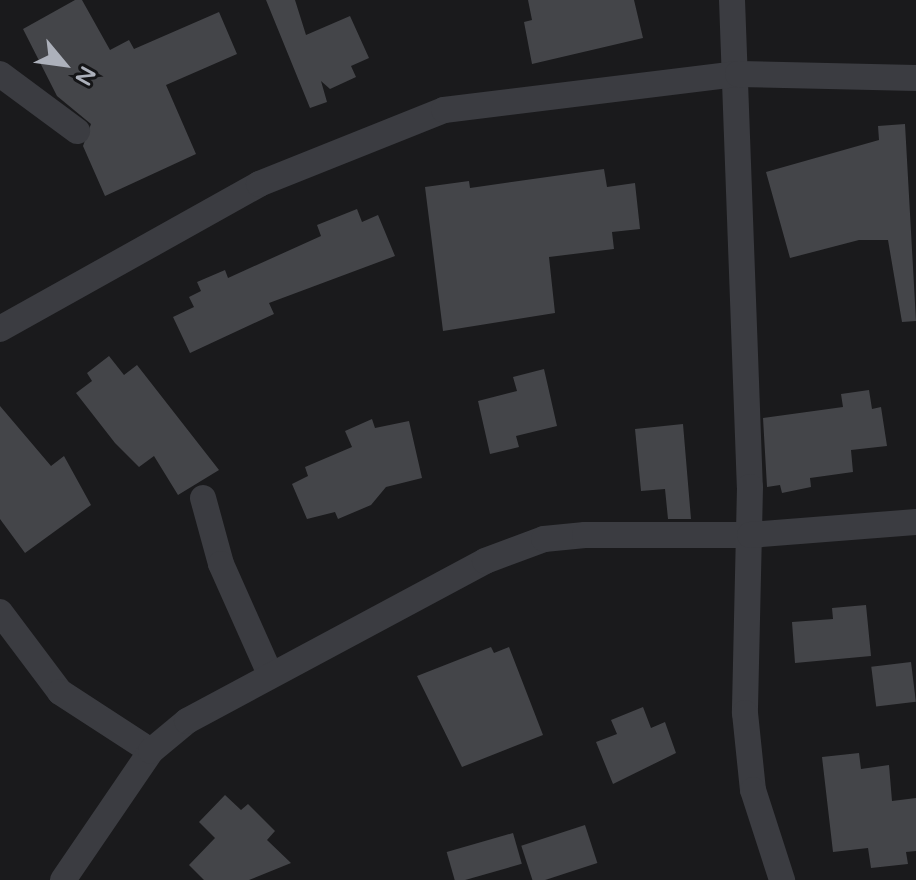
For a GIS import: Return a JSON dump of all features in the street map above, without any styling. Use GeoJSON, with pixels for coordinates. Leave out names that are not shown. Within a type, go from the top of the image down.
{"type":"FeatureCollection","features":[{"type":"Feature","properties":{"kind":"street"},"geometry":{"type":"LineString","coordinates":[[732,0],[738,74],[750,535],[745,713],[753,790],[782,880]]}},
{"type":"Feature","properties":{"kind":"street"},"geometry":{"type":"LineString","coordinates":[[0,74],[77,131]]}},
{"type":"Feature","properties":{"kind":"street"},"geometry":{"type":"LineString","coordinates":[[0,329],[259,184],[416,118],[738,74],[916,78]]}},
{"type":"Feature","properties":{"kind":"street"},"geometry":{"type":"LineString","coordinates":[[203,498],[221,564],[269,672]]}},
{"type":"Feature","properties":{"kind":"street"},"geometry":{"type":"LineString","coordinates":[[63,880],[151,751],[269,672],[485,561],[544,539],[750,535],[916,522]]}},
{"type":"Feature","properties":{"kind":"street"},"geometry":{"type":"LineString","coordinates":[[0,612],[60,692],[151,751]]}},
{"type":"Feature","properties":{"kind":"building"},"geometry":{"type":"Polygon","coordinates":[[[75,0],[82,0],[110,50],[129,40],[134,49],[219,12],[237,54],[166,85],[196,154],[105,196],[83,146],[91,124],[57,96],[23,29],[75,0]]]}},
{"type":"Feature","properties":{"kind":"building"},"geometry":{"type":"Polygon","coordinates":[[[266,0],[295,0],[306,35],[350,16],[369,58],[351,66],[356,77],[330,89],[321,81],[327,102],[310,108],[266,0]]]}},
{"type":"Feature","properties":{"kind":"building"},"geometry":{"type":"Polygon","coordinates":[[[528,0],[634,0],[643,38],[532,64],[524,22],[532,20],[528,0]]]}},
{"type":"Feature","properties":{"kind":"building"},"geometry":{"type":"Polygon","coordinates":[[[905,124],[916,321],[902,322],[888,240],[859,240],[790,258],[766,172],[879,140],[878,126],[905,124]]]}},
{"type":"Feature","properties":{"kind":"building"},"geometry":{"type":"Polygon","coordinates":[[[604,169],[607,187],[635,183],[640,229],[612,232],[614,249],[549,257],[555,313],[443,331],[425,187],[469,181],[470,188],[604,169]]]}},
{"type":"Feature","properties":{"kind":"building"},"geometry":{"type":"Polygon","coordinates":[[[357,209],[362,222],[378,215],[395,256],[269,303],[274,314],[190,353],[173,317],[194,307],[189,297],[201,291],[197,282],[225,270],[228,278],[321,236],[317,225],[357,209]]]}},
{"type":"Feature","properties":{"kind":"building"},"geometry":{"type":"Polygon","coordinates":[[[109,356],[124,375],[137,365],[219,470],[178,495],[154,456],[139,467],[115,443],[76,393],[92,381],[87,373],[109,356]]]}},
{"type":"Feature","properties":{"kind":"building"},"geometry":{"type":"Polygon","coordinates":[[[544,369],[557,426],[516,436],[519,447],[490,454],[478,401],[517,391],[513,377],[544,369]]]}},
{"type":"Feature","properties":{"kind":"building"},"geometry":{"type":"Polygon","coordinates":[[[869,390],[872,409],[881,407],[887,446],[851,450],[853,472],[810,478],[811,487],[782,493],[780,485],[767,487],[763,418],[843,407],[841,394],[869,390]]]}},
{"type":"Feature","properties":{"kind":"building"},"geometry":{"type":"Polygon","coordinates":[[[0,406],[51,466],[64,456],[91,505],[25,553],[0,519],[0,406]]]}},
{"type":"Feature","properties":{"kind":"building"},"geometry":{"type":"Polygon","coordinates":[[[372,419],[375,428],[409,421],[422,478],[386,487],[371,505],[338,519],[335,512],[307,519],[292,484],[308,476],[305,467],[352,447],[345,431],[372,419]]]}},
{"type":"Feature","properties":{"kind":"building"},"geometry":{"type":"Polygon","coordinates":[[[683,424],[691,519],[668,519],[665,489],[641,491],[635,429],[683,424]]]}},
{"type":"Feature","properties":{"kind":"building"},"geometry":{"type":"Polygon","coordinates":[[[866,605],[871,656],[795,663],[792,622],[833,619],[832,608],[866,605]]]}},
{"type":"Feature","properties":{"kind":"building"},"geometry":{"type":"Polygon","coordinates":[[[491,647],[494,653],[509,647],[543,735],[462,767],[417,676],[491,647]]]}},
{"type":"Feature","properties":{"kind":"building"},"geometry":{"type":"Polygon","coordinates":[[[911,662],[916,702],[876,707],[871,667],[911,662]]]}},
{"type":"Feature","properties":{"kind":"building"},"geometry":{"type":"Polygon","coordinates":[[[643,707],[651,728],[665,722],[676,753],[613,784],[596,742],[617,734],[611,720],[643,707]]]}},
{"type":"Feature","properties":{"kind":"building"},"geometry":{"type":"Polygon","coordinates":[[[859,753],[861,769],[889,765],[892,801],[916,798],[916,851],[906,852],[908,864],[871,868],[868,848],[833,852],[822,757],[859,753]]]}},
{"type":"Feature","properties":{"kind":"building"},"geometry":{"type":"Polygon","coordinates":[[[225,795],[241,810],[248,804],[275,831],[267,840],[291,863],[249,880],[204,880],[189,865],[215,838],[199,822],[225,795]]]}},
{"type":"Feature","properties":{"kind":"building"},"geometry":{"type":"Polygon","coordinates":[[[585,825],[597,863],[545,880],[532,880],[521,846],[585,825]]]}},
{"type":"Feature","properties":{"kind":"building"},"geometry":{"type":"Polygon","coordinates":[[[513,833],[522,864],[465,880],[455,880],[447,852],[513,833]]]}}]}
